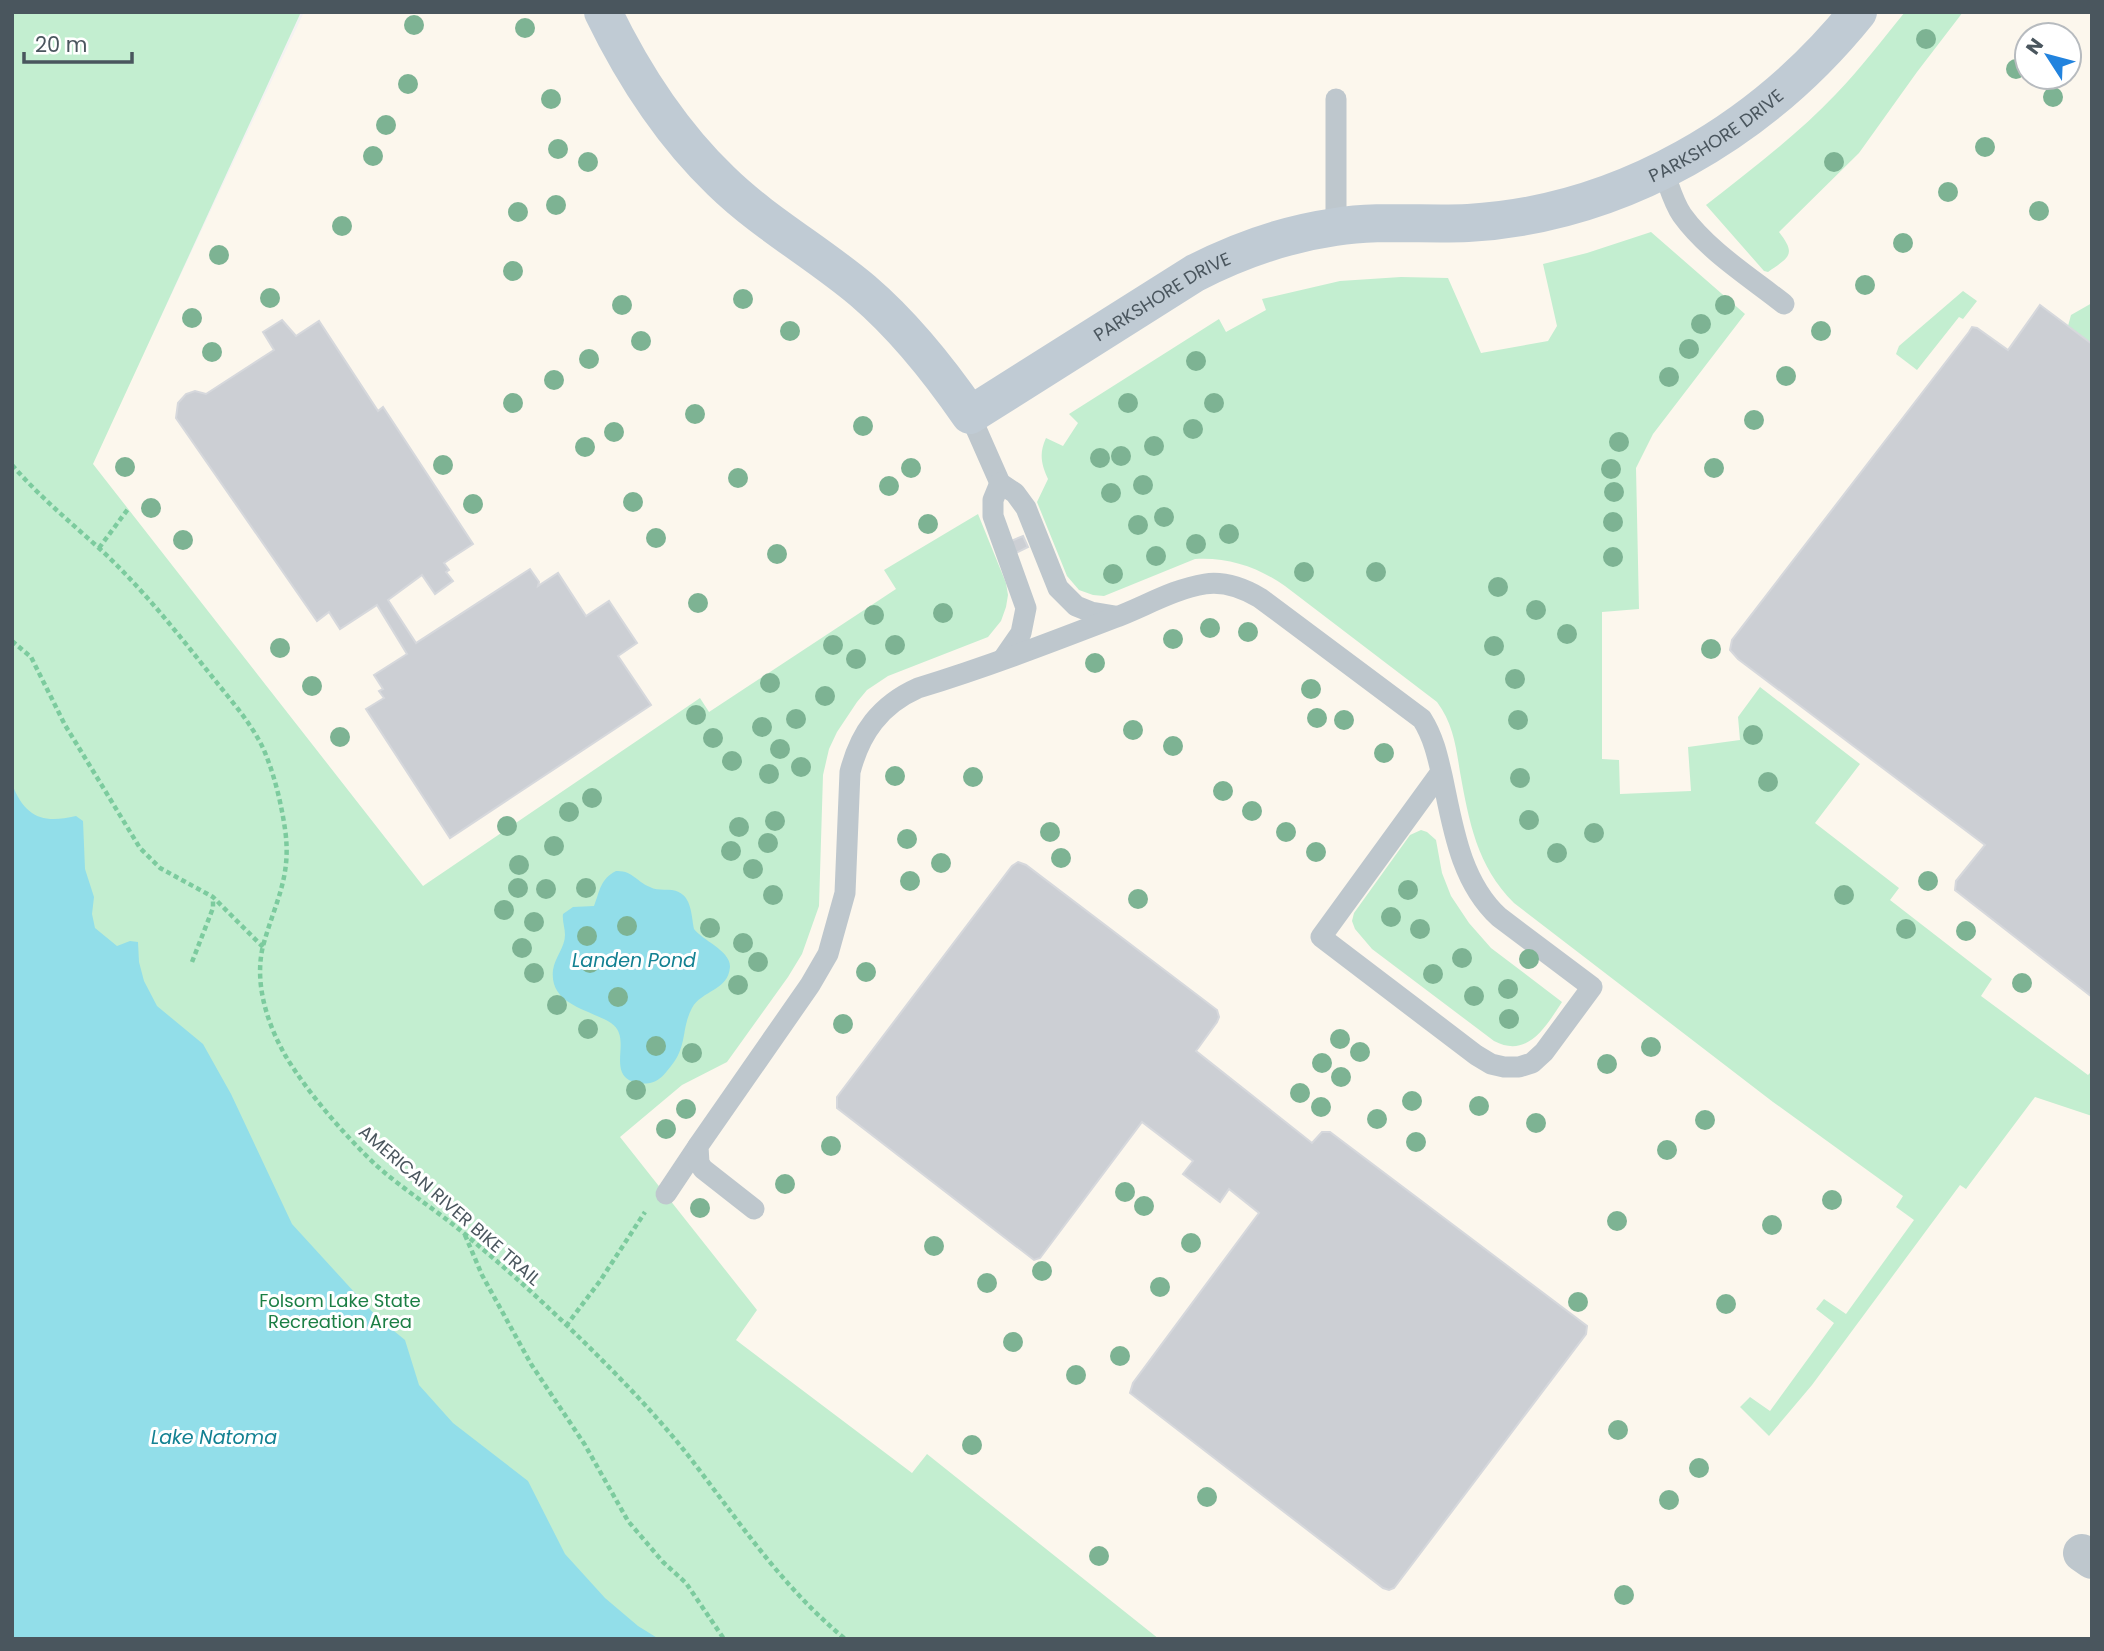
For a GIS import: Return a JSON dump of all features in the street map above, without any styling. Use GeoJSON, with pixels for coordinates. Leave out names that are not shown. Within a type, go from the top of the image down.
{"type":"FeatureCollection","features":[{"type":"Feature","properties":{"kind":"street"},"geometry":{"type":"LineString","coordinates":[[603,12],[614,37],[659,111],[719,180],[762,218],[862,290],[905,331],[942,375],[970,415]]}},
{"type":"Feature","properties":{"kind":"street","name":"PARKSHORE DRIVE"},"geometry":{"type":"LineString","coordinates":[[970,415],[1203,269],[1271,241],[1336,226],[1469,223],[1527,215],[1582,202],[1636,183],[1688,158],[1737,128],[1804,73],[1858,12]]}},
{"type":"Feature","properties":{"kind":"lane"},"geometry":{"type":"LineString","coordinates":[[1336,99],[1336,226]]}},
{"type":"Feature","properties":{"kind":"lane"},"geometry":{"type":"LineString","coordinates":[[1662,170],[1681,213],[1694,229],[1710,246],[1784,304]]}},
{"type":"Feature","properties":{"kind":"lane"},"geometry":{"type":"LineString","coordinates":[[970,415],[1000,483],[1016,493],[1026,508],[1058,587],[1065,597],[1076,606],[1091,612],[1117,617]]}},
{"type":"Feature","properties":{"kind":"lane"},"geometry":{"type":"LineString","coordinates":[[1000,483],[993,500],[993,516],[1026,608],[1021,633],[1003,659]]}},
{"type":"Feature","properties":{"kind":"lane"},"geometry":{"type":"LineString","coordinates":[[666,1194],[828,954],[845,893],[847,793],[854,755],[871,724],[887,705],[903,695],[1186,589],[1223,583],[1248,591],[1422,719],[1433,738],[1441,772],[1457,842],[1476,889],[1499,917],[1592,987],[1538,1059],[1519,1067],[1491,1064],[1476,1055],[1321,937],[1441,772]]}},
{"type":"Feature","properties":{"kind":"lane"},"geometry":{"type":"LineString","coordinates":[[698,1146],[699,1163],[703,1169],[754,1209]]}},
{"type":"Feature","properties":{"kind":"path","name":"AMERICAN RIVER BIKE TRAIL"},"geometry":{"type":"LineString","coordinates":[[12,465],[38,495],[99,548],[162,613],[263,748],[280,803],[287,859],[285,881],[263,947],[260,969],[265,1009],[285,1054],[303,1080],[342,1130],[378,1167],[464,1233],[596,1353],[687,1454],[783,1579],[812,1612],[845,1639]]}},
{"type":"Feature","properties":{"kind":"path"},"geometry":{"type":"LineString","coordinates":[[99,548],[128,509]]}},
{"type":"Feature","properties":{"kind":"path"},"geometry":{"type":"LineString","coordinates":[[12,641],[30,657],[65,725],[141,848],[160,868],[213,897],[263,947]]}},
{"type":"Feature","properties":{"kind":"path"},"geometry":{"type":"LineString","coordinates":[[192,962],[213,908],[213,897]]}},
{"type":"Feature","properties":{"kind":"path"},"geometry":{"type":"LineString","coordinates":[[566,1326],[600,1281],[644,1213],[666,1194]]}},
{"type":"Feature","properties":{"kind":"path"},"geometry":{"type":"LineString","coordinates":[[464,1233],[482,1275],[531,1364],[585,1445],[628,1521],[663,1562],[687,1583],[724,1639]]}},
{"type":"Feature","properties":{"kind":"shaded area"},"geometry":{"type":"Polygon","coordinates":[[[304,12],[2092,12],[2092,1639],[1082,1639],[693,1332],[423,886],[92,464],[304,12]]]}},
{"type":"Feature","properties":{"kind":"green space","name":"Folsom Lake State Recreation Area"},"geometry":{"type":"Polygon","coordinates":[[[12,12],[301,12],[93,464],[423,886],[700,698],[709,712],[896,589],[884,570],[978,514],[1006,583],[1008,595],[1001,621],[988,637],[888,676],[867,690],[857,702],[829,749],[823,775],[819,906],[802,954],[727,1062],[682,1085],[620,1137],[757,1310],[736,1340],[912,1473],[927,1454],[1159,1639],[12,1639],[12,12]]]}},
{"type":"Feature","properties":{"kind":"green space"},"geometry":{"type":"Polygon","coordinates":[[[1905,12],[1963,12],[1859,153],[1779,232],[1788,246],[1788,255],[1768,272],[1764,271],[1706,205],[1806,124],[1854,74],[1905,12]]]}},
{"type":"Feature","properties":{"kind":"green space"},"geometry":{"type":"Polygon","coordinates":[[[1651,232],[1745,314],[1653,434],[1636,468],[1639,609],[1602,612],[1602,759],[1619,760],[1620,794],[1691,791],[1688,747],[1740,740],[1738,717],[1760,687],[1860,764],[1815,823],[1899,888],[1890,900],[1992,979],[1981,996],[2088,1075],[2092,1071],[2092,1116],[2035,1097],[1966,1189],[1960,1185],[1812,1385],[1769,1436],[1740,1407],[1750,1397],[1770,1411],[1834,1323],[1816,1309],[1824,1299],[1846,1314],[1914,1220],[1896,1207],[1903,1196],[1773,1102],[1514,903],[1491,874],[1476,842],[1453,736],[1447,718],[1437,702],[1285,586],[1264,573],[1242,565],[1195,559],[1104,596],[1079,590],[1067,576],[1037,502],[1048,479],[1042,458],[1044,443],[1046,438],[1063,446],[1078,423],[1069,414],[1219,319],[1226,332],[1266,310],[1262,299],[1340,281],[1401,277],[1448,278],[1481,353],[1548,341],[1557,326],[1543,264],[1651,232]]]}},
{"type":"Feature","properties":{"kind":"green space"},"geometry":{"type":"Polygon","coordinates":[[[1963,291],[1977,301],[1963,319],[1959,317],[1917,370],[1896,354],[1899,346],[1963,291]]]}},
{"type":"Feature","properties":{"kind":"green space"},"geometry":{"type":"Polygon","coordinates":[[[2092,303],[2092,344],[2068,326],[2071,315],[2092,303]]]}},
{"type":"Feature","properties":{"kind":"green space"},"geometry":{"type":"Polygon","coordinates":[[[1421,830],[1436,840],[1442,873],[1451,896],[1469,923],[1491,948],[1562,1002],[1542,1030],[1526,1043],[1517,1046],[1494,1041],[1372,949],[1355,929],[1352,921],[1354,913],[1410,835],[1421,830]]]}},
{"type":"Feature","properties":{"kind":"water","name":"Lake Natoma"},"geometry":{"type":"Polygon","coordinates":[[[12,784],[23,804],[36,815],[53,819],[76,816],[83,821],[85,869],[94,897],[92,914],[95,928],[117,946],[130,941],[138,942],[144,981],[157,1006],[203,1044],[231,1094],[292,1224],[377,1317],[405,1340],[419,1385],[453,1423],[528,1481],[565,1554],[605,1598],[638,1626],[659,1639],[12,1639],[12,784]]]}},
{"type":"Feature","properties":{"kind":"water","name":"Landen Pond"},"geometry":{"type":"Polygon","coordinates":[[[616,871],[630,874],[652,888],[672,890],[683,895],[689,905],[694,929],[726,956],[730,967],[725,981],[696,1002],[688,1016],[681,1047],[674,1062],[658,1080],[650,1083],[634,1082],[623,1075],[617,1029],[611,1023],[572,1004],[557,991],[553,982],[554,965],[565,939],[563,914],[573,907],[594,906],[604,882],[616,871]]]}},
{"type":"Feature","properties":{"kind":"building"},"geometry":{"type":"Polygon","coordinates":[[[2040,305],[2092,344],[2092,997],[1955,890],[1956,881],[1985,845],[1738,659],[1730,650],[1732,640],[1972,327],[2008,350],[2040,305]]]}},
{"type":"Feature","properties":{"kind":"building"},"geometry":{"type":"Polygon","coordinates":[[[282,320],[296,336],[319,321],[378,411],[383,407],[473,544],[444,563],[449,570],[446,572],[453,581],[435,594],[422,575],[388,600],[416,643],[530,569],[539,582],[538,586],[558,573],[586,616],[609,601],[637,643],[618,656],[651,705],[450,838],[366,709],[384,698],[379,691],[383,689],[374,675],[407,654],[377,605],[340,629],[329,612],[317,621],[176,418],[178,403],[186,394],[195,391],[206,394],[274,350],[263,332],[282,320]]]}},
{"type":"Feature","properties":{"kind":"building"},"geometry":{"type":"Polygon","coordinates":[[[1023,536],[1028,547],[1016,553],[1011,541],[1023,536]]]}},
{"type":"Feature","properties":{"kind":"building"},"geometry":{"type":"Polygon","coordinates":[[[1018,862],[1026,865],[1217,1010],[1217,1022],[1196,1051],[1312,1143],[1322,1132],[1330,1132],[1587,1326],[1586,1334],[1394,1588],[1383,1588],[1130,1393],[1133,1383],[1259,1213],[1229,1189],[1220,1202],[1183,1174],[1193,1161],[1142,1122],[1040,1258],[1034,1260],[837,1108],[837,1097],[1012,866],[1018,862]]]}}]}
